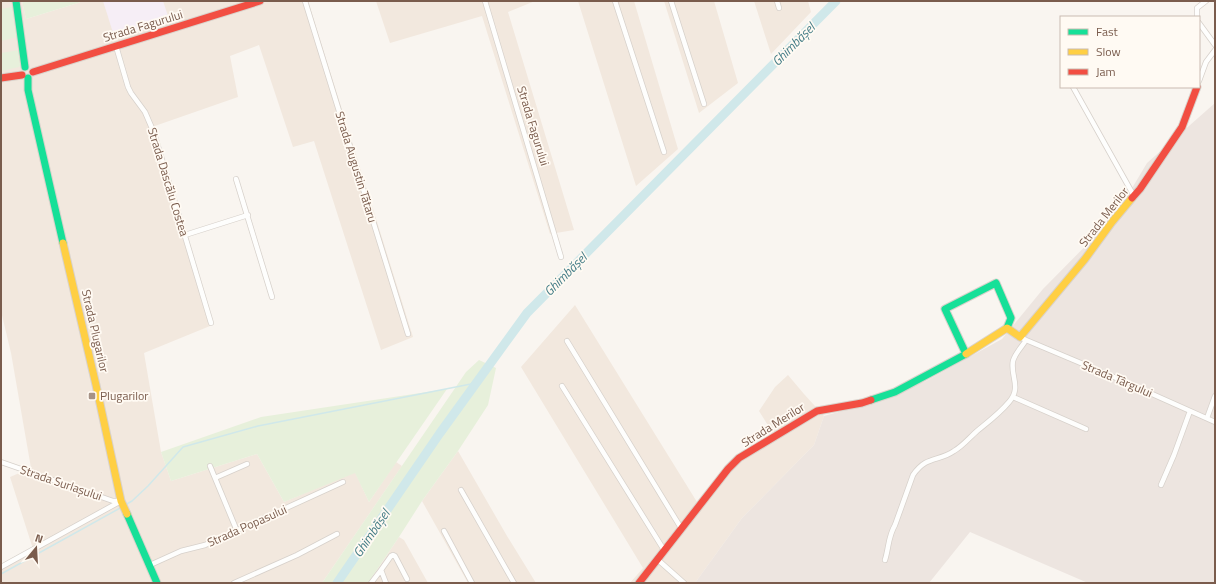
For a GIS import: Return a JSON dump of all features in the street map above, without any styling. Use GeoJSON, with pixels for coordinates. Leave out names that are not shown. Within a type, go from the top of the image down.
{"type":"FeatureCollection","features":[{"type":"Feature","properties":{"kind":"street"},"geometry":{"type":"LineString","coordinates":[[16,1],[25,67],[22,70],[25,76]]}},
{"type":"Feature","properties":{"kind":"street","name":"Strada Fagurului"},"geometry":{"type":"LineString","coordinates":[[33,72],[260,1]]}},
{"type":"Feature","properties":{"kind":"street","name":"Strada Augustin Tătaru"},"geometry":{"type":"LineString","coordinates":[[305,1],[408,334]]}},
{"type":"Feature","properties":{"kind":"street","name":"Strada Fagurului"},"geometry":{"type":"LineString","coordinates":[[485,1],[561,257]]}},
{"type":"Feature","properties":{"kind":"street"},"geometry":{"type":"LineString","coordinates":[[615,1],[664,152]]}},
{"type":"Feature","properties":{"kind":"street"},"geometry":{"type":"LineString","coordinates":[[671,1],[704,104]]}},
{"type":"Feature","properties":{"kind":"street"},"geometry":{"type":"LineString","coordinates":[[777,1],[779,8]]}},
{"type":"Feature","properties":{"kind":"street"},"geometry":{"type":"LineString","coordinates":[[1197,16],[1197,8],[1206,1]]}},
{"type":"Feature","properties":{"kind":"street"},"geometry":{"type":"LineString","coordinates":[[1200,24],[1215,45]]}},
{"type":"Feature","properties":{"kind":"street","name":"Strada Dascălu Costea"},"geometry":{"type":"LineString","coordinates":[[116,46],[128,87],[146,112],[152,127],[211,324]]}},
{"type":"Feature","properties":{"kind":"street"},"geometry":{"type":"LineString","coordinates":[[1200,78],[1206,62],[1215,50]]}},
{"type":"Feature","properties":{"kind":"street"},"geometry":{"type":"LineString","coordinates":[[1,78],[32,76],[33,72],[31,68],[25,67]]}},
{"type":"Feature","properties":{"kind":"street","name":"Strada Plugarilor"},"geometry":{"type":"LineString","coordinates":[[25,76],[122,502],[157,583]]}},
{"type":"Feature","properties":{"kind":"street"},"geometry":{"type":"LineString","coordinates":[[1074,88],[1134,196]]}},
{"type":"Feature","properties":{"kind":"street","name":"Strada Merilor"},"geometry":{"type":"LineString","coordinates":[[1023,338],[1112,222],[1140,189],[1182,128],[1197,88]]}},
{"type":"Feature","properties":{"kind":"street"},"geometry":{"type":"LineString","coordinates":[[236,178],[272,298]]}},
{"type":"Feature","properties":{"kind":"street"},"geometry":{"type":"LineString","coordinates":[[184,235],[248,215]]}},
{"type":"Feature","properties":{"kind":"street"},"geometry":{"type":"LineString","coordinates":[[885,560],[889,549],[890,533],[895,525],[916,470],[929,460],[954,452],[1003,409],[1013,397],[1016,387],[1013,362],[1023,338],[1007,328],[1011,318],[996,284],[945,309],[966,354]]}},
{"type":"Feature","properties":{"kind":"street","name":"Strada Merilor"},"geometry":{"type":"LineString","coordinates":[[639,583],[735,461],[808,415],[817,411],[862,403],[895,392],[947,365],[1007,328]]}},
{"type":"Feature","properties":{"kind":"street","name":"Strada Târgului"},"geometry":{"type":"LineString","coordinates":[[1023,338],[1215,422]]}},
{"type":"Feature","properties":{"kind":"street"},"geometry":{"type":"LineString","coordinates":[[567,341],[681,528]]}},
{"type":"Feature","properties":{"kind":"street"},"geometry":{"type":"LineString","coordinates":[[562,386],[664,550]]}},
{"type":"Feature","properties":{"kind":"street"},"geometry":{"type":"LineString","coordinates":[[1207,418],[1215,396]]}},
{"type":"Feature","properties":{"kind":"street"},"geometry":{"type":"LineString","coordinates":[[1013,397],[1086,429]]}},
{"type":"Feature","properties":{"kind":"street"},"geometry":{"type":"LineString","coordinates":[[1161,485],[1190,411]]}},
{"type":"Feature","properties":{"kind":"street","name":"Strada Surlașului"},"geometry":{"type":"LineString","coordinates":[[1,462],[113,501],[122,502]]}},
{"type":"Feature","properties":{"kind":"street"},"geometry":{"type":"LineString","coordinates":[[215,478],[247,464]]}},
{"type":"Feature","properties":{"kind":"street"},"geometry":{"type":"LineString","coordinates":[[210,466],[237,531]]}},
{"type":"Feature","properties":{"kind":"street","name":"Strada Popasului"},"geometry":{"type":"LineString","coordinates":[[150,566],[182,551],[205,545],[343,482]]}},
{"type":"Feature","properties":{"kind":"street"},"geometry":{"type":"LineString","coordinates":[[461,490],[514,583]]}},
{"type":"Feature","properties":{"kind":"street"},"geometry":{"type":"LineString","coordinates":[[1,567],[122,502]]}},
{"type":"Feature","properties":{"kind":"street"},"geometry":{"type":"LineString","coordinates":[[444,531],[472,583]]}},
{"type":"Feature","properties":{"kind":"street"},"geometry":{"type":"LineString","coordinates":[[234,583],[297,555],[337,534]]}},
{"type":"Feature","properties":{"kind":"street"},"geometry":{"type":"LineString","coordinates":[[371,583],[393,555],[408,579]]}},
{"type":"Feature","properties":{"kind":"street"},"geometry":{"type":"LineString","coordinates":[[657,559],[684,583]]}},
{"type":"Feature","properties":{"kind":"street"},"geometry":{"type":"LineString","coordinates":[[380,570],[386,583]]}},
{"type":"Feature","properties":{"kind":"shaded area"},"geometry":{"type":"Polygon","coordinates":[[[1,1],[22,1],[26,19],[82,1],[308,1],[413,337],[381,350],[314,141],[293,147],[259,45],[230,56],[238,97],[149,128],[210,326],[144,353],[161,452],[171,481],[257,454],[284,502],[355,472],[369,502],[396,462],[402,466],[322,583],[1,583],[1,570],[33,549],[10,477],[31,468],[11,353],[1,311],[1,1]]]}},
{"type":"Feature","properties":{"kind":"shaded area"},"geometry":{"type":"Polygon","coordinates":[[[103,1],[163,1],[170,22],[115,39],[103,1]]]}},
{"type":"Feature","properties":{"kind":"shaded area"},"geometry":{"type":"Polygon","coordinates":[[[376,1],[535,1],[508,12],[574,230],[550,234],[482,16],[390,43],[376,1]]]}},
{"type":"Feature","properties":{"kind":"shaded area"},"geometry":{"type":"Polygon","coordinates":[[[578,1],[634,1],[678,149],[636,186],[578,1]]]}},
{"type":"Feature","properties":{"kind":"shaded area"},"geometry":{"type":"Polygon","coordinates":[[[664,1],[714,1],[738,83],[699,113],[664,1]]]}},
{"type":"Feature","properties":{"kind":"shaded area"},"geometry":{"type":"Polygon","coordinates":[[[754,1],[808,1],[811,12],[771,54],[754,1]]]}},
{"type":"Feature","properties":{"kind":"shaded area"},"geometry":{"type":"Polygon","coordinates":[[[1215,103],[1215,583],[1088,583],[970,532],[929,583],[695,583],[742,518],[814,445],[824,416],[871,403],[926,381],[1002,339],[1043,289],[1116,215],[1147,163],[1215,103]]]}},
{"type":"Feature","properties":{"kind":"shaded area"},"geometry":{"type":"Polygon","coordinates":[[[575,305],[697,502],[734,457],[774,435],[759,411],[775,387],[788,375],[824,416],[814,445],[742,518],[695,583],[630,583],[643,568],[521,367],[575,305]]]}},
{"type":"Feature","properties":{"kind":"shaded area"},"geometry":{"type":"Polygon","coordinates":[[[458,451],[536,583],[468,583],[422,501],[458,451]]]}},
{"type":"Feature","properties":{"kind":"shaded area"},"geometry":{"type":"Polygon","coordinates":[[[399,537],[404,540],[428,583],[368,583],[399,537]]]}},
{"type":"Feature","properties":{"kind":"green space"},"geometry":{"type":"Polygon","coordinates":[[[22,1],[82,1],[26,19],[22,1]]]}},
{"type":"Feature","properties":{"kind":"green space"},"geometry":{"type":"Polygon","coordinates":[[[12,7],[17,37],[1,41],[1,9],[12,7]]]}},
{"type":"Feature","properties":{"kind":"green space"},"geometry":{"type":"Polygon","coordinates":[[[19,50],[20,66],[1,71],[1,53],[19,50]]]}},
{"type":"Feature","properties":{"kind":"green space"},"geometry":{"type":"Polygon","coordinates":[[[479,360],[496,368],[488,405],[368,583],[322,583],[466,372],[479,360]]]}},
{"type":"Feature","properties":{"kind":"green space"},"geometry":{"type":"Polygon","coordinates":[[[447,389],[369,502],[355,473],[284,502],[257,454],[171,481],[161,452],[261,417],[447,389]]]}},
{"type":"Feature","properties":{"kind":"waterway","name":"Ghimbășel"},"geometry":{"type":"LineString","coordinates":[[337,583],[440,433],[527,313],[836,1]]}},
{"type":"Feature","properties":{"kind":"waterway"},"geometry":{"type":"LineString","coordinates":[[125,505],[132,501],[148,486],[183,447],[258,426],[476,383]]}},
{"type":"Feature","properties":{"kind":"waterway"},"geometry":{"type":"LineString","coordinates":[[1,574],[122,507]]}},
{"type":"Feature","properties":{"kind":"traffic: fast"},"geometry":{"type":"LineString","coordinates":[[16,1],[25,67]]}},
{"type":"Feature","properties":{"kind":"traffic: fast"},"geometry":{"type":"LineString","coordinates":[[28,78],[28,90],[63,243]]}},
{"type":"Feature","properties":{"kind":"traffic: fast"},"geometry":{"type":"LineString","coordinates":[[871,400],[895,392],[966,354],[945,309],[996,283],[1011,318],[1007,328]]}},
{"type":"Feature","properties":{"kind":"traffic: fast"},"geometry":{"type":"LineString","coordinates":[[127,514],[157,583]]}},
{"type":"Feature","properties":{"kind":"traffic: slow"},"geometry":{"type":"LineString","coordinates":[[966,354],[1007,328],[1020,337],[1085,259],[1132,198]]}},
{"type":"Feature","properties":{"kind":"traffic: slow"},"geometry":{"type":"LineString","coordinates":[[63,243],[121,501],[127,514]]}},
{"type":"Feature","properties":{"kind":"traffic: jam"},"geometry":{"type":"LineString","coordinates":[[33,72],[260,1]]}},
{"type":"Feature","properties":{"kind":"traffic: jam"},"geometry":{"type":"LineString","coordinates":[[1,78],[22,75]]}},
{"type":"Feature","properties":{"kind":"traffic: jam"},"geometry":{"type":"LineString","coordinates":[[1132,198],[1140,189],[1182,127],[1197,88]]}},
{"type":"Feature","properties":{"kind":"traffic: jam"},"geometry":{"type":"LineString","coordinates":[[639,583],[728,469],[739,458],[817,411],[871,400]]}},
{"type":"Feature","properties":{"kind":"place","name":"Plugarilor"},"geometry":{"type":"Point","coordinates":[92,396]}}]}
